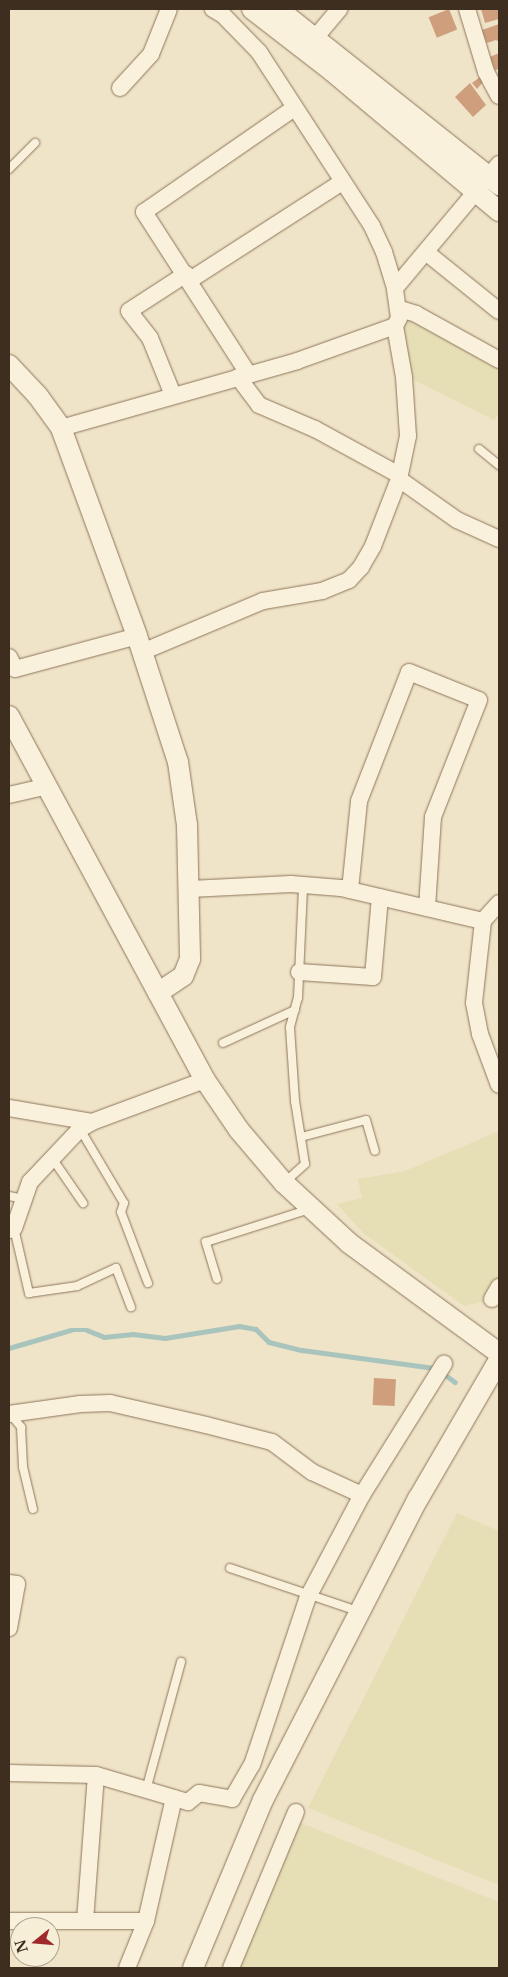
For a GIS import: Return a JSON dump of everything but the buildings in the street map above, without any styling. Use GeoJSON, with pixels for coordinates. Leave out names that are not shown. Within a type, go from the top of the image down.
{"type":"FeatureCollection","features":[{"type":"Feature","properties":{"kind":"street"},"geometry":{"type":"LineString","coordinates":[[120,88],[151,54],[169,9]]}},
{"type":"Feature","properties":{"kind":"street"},"geometry":{"type":"LineString","coordinates":[[252,9],[332,71],[499,211]]}},
{"type":"Feature","properties":{"kind":"street"},"geometry":{"type":"LineString","coordinates":[[278,9],[496,175],[476,193],[396,288]]}},
{"type":"Feature","properties":{"kind":"street"},"geometry":{"type":"LineString","coordinates":[[315,38],[340,9]]}},
{"type":"Feature","properties":{"kind":"street"},"geometry":{"type":"LineString","coordinates":[[467,9],[486,72],[499,96]]}},
{"type":"Feature","properties":{"kind":"street"},"geometry":{"type":"LineString","coordinates":[[9,657],[14,669],[140,644],[263,601],[322,591],[349,580],[373,546],[399,477],[409,419],[394,326],[400,310],[396,288],[384,252],[372,226],[259,52],[221,11]]}},
{"type":"Feature","properties":{"kind":"street"},"geometry":{"type":"LineString","coordinates":[[294,108],[144,212],[188,277],[259,405],[315,429],[399,477],[456,520],[499,539]]}},
{"type":"Feature","properties":{"kind":"street"},"geometry":{"type":"LineString","coordinates":[[172,395],[150,338],[129,310],[188,277],[342,182]]}},
{"type":"Feature","properties":{"kind":"street"},"geometry":{"type":"LineString","coordinates":[[426,253],[499,311]]}},
{"type":"Feature","properties":{"kind":"street"},"geometry":{"type":"LineString","coordinates":[[400,310],[416,314],[499,360]]}},
{"type":"Feature","properties":{"kind":"street"},"geometry":{"type":"LineString","coordinates":[[61,428],[244,376],[394,326]]}},
{"type":"Feature","properties":{"kind":"street"},"geometry":{"type":"LineString","coordinates":[[9,365],[38,396],[61,428],[140,644],[178,762],[187,824],[190,889],[187,970],[176,983],[158,993]]}},
{"type":"Feature","properties":{"kind":"street"},"geometry":{"type":"LineString","coordinates":[[350,890],[359,800],[409,672],[479,700],[433,817],[427,908]]}},
{"type":"Feature","properties":{"kind":"street"},"geometry":{"type":"LineString","coordinates":[[9,716],[205,1080],[239,1130],[284,1183],[310,1209],[372,1261],[499,1353]]}},
{"type":"Feature","properties":{"kind":"street"},"geometry":{"type":"LineString","coordinates":[[9,795],[47,786]]}},
{"type":"Feature","properties":{"kind":"street"},"geometry":{"type":"LineString","coordinates":[[190,889],[291,884],[303,887],[350,890],[483,921]]}},
{"type":"Feature","properties":{"kind":"street"},"geometry":{"type":"LineString","coordinates":[[299,972],[372,977],[380,897]]}},
{"type":"Feature","properties":{"kind":"street"},"geometry":{"type":"LineString","coordinates":[[499,903],[483,921],[474,1003],[480,1034],[499,1085]]}},
{"type":"Feature","properties":{"kind":"street"},"geometry":{"type":"LineString","coordinates":[[12,1229],[16,1197],[86,1125],[205,1080]]}},
{"type":"Feature","properties":{"kind":"street"},"geometry":{"type":"LineString","coordinates":[[9,1108],[86,1125]]}},
{"type":"Feature","properties":{"kind":"street"},"geometry":{"type":"LineString","coordinates":[[192,1968],[263,1800],[418,1499],[499,1360]]}},
{"type":"Feature","properties":{"kind":"street"},"geometry":{"type":"LineString","coordinates":[[9,1773],[96,1775],[188,1802],[199,1793],[232,1799],[252,1765],[309,1594],[362,1495],[444,1364]]}},
{"type":"Feature","properties":{"kind":"street"},"geometry":{"type":"LineString","coordinates":[[9,1414],[80,1404],[110,1403],[206,1425],[272,1442],[312,1472],[362,1495]]}},
{"type":"Feature","properties":{"kind":"street"},"geometry":{"type":"LineString","coordinates":[[9,1583],[17,1584],[9,1628]]}},
{"type":"Feature","properties":{"kind":"street"},"geometry":{"type":"LineString","coordinates":[[85,1921],[96,1775]]}},
{"type":"Feature","properties":{"kind":"street"},"geometry":{"type":"LineString","coordinates":[[126,1968],[146,1921],[174,1798]]}},
{"type":"Feature","properties":{"kind":"street"},"geometry":{"type":"LineString","coordinates":[[230,1968],[296,1812]]}},
{"type":"Feature","properties":{"kind":"street"},"geometry":{"type":"LineString","coordinates":[[9,1921],[146,1921]]}},
{"type":"Feature","properties":{"kind":"lane"},"geometry":{"type":"LineString","coordinates":[[9,169],[35,143]]}},
{"type":"Feature","properties":{"kind":"lane"},"geometry":{"type":"LineString","coordinates":[[479,449],[499,465]]}},
{"type":"Feature","properties":{"kind":"lane"},"geometry":{"type":"LineString","coordinates":[[284,1183],[305,1164],[290,1027],[295,1010],[299,972],[303,887]]}},
{"type":"Feature","properties":{"kind":"lane"},"geometry":{"type":"LineString","coordinates":[[223,1043],[295,1010]]}},
{"type":"Feature","properties":{"kind":"lane"},"geometry":{"type":"LineString","coordinates":[[301,1137],[366,1120],[375,1151]]}},
{"type":"Feature","properties":{"kind":"lane"},"geometry":{"type":"LineString","coordinates":[[86,1125],[124,1202],[121,1212],[148,1283]]}},
{"type":"Feature","properties":{"kind":"lane"},"geometry":{"type":"LineString","coordinates":[[52,1158],[83,1203]]}},
{"type":"Feature","properties":{"kind":"lane"},"geometry":{"type":"LineString","coordinates":[[217,1279],[206,1242],[310,1209]]}},
{"type":"Feature","properties":{"kind":"lane"},"geometry":{"type":"LineString","coordinates":[[12,1229],[29,1293],[77,1286],[116,1268],[131,1307]]}},
{"type":"Feature","properties":{"kind":"lane"},"geometry":{"type":"LineString","coordinates":[[9,1414],[21,1427],[23,1467],[33,1509]]}},
{"type":"Feature","properties":{"kind":"lane"},"geometry":{"type":"LineString","coordinates":[[230,1568],[360,1611]]}},
{"type":"Feature","properties":{"kind":"lane"},"geometry":{"type":"LineString","coordinates":[[146,1790],[181,1662]]}},
{"type":"Feature","properties":{"kind":"shaded area"},"geometry":{"type":"Polygon","coordinates":[[[409,319],[499,365],[499,413],[494,420],[408,377],[400,327],[409,319]]]}},
{"type":"Feature","properties":{"kind":"shaded area"},"geometry":{"type":"Polygon","coordinates":[[[499,1131],[499,1280],[486,1301],[464,1306],[363,1233],[337,1204],[362,1198],[358,1179],[405,1171],[499,1131]]]}},
{"type":"Feature","properties":{"kind":"shaded area"},"geometry":{"type":"Polygon","coordinates":[[[457,1513],[499,1531],[499,1885],[308,1808],[457,1513]]]}},
{"type":"Feature","properties":{"kind":"shaded area"},"geometry":{"type":"Polygon","coordinates":[[[301,1823],[499,1902],[499,1968],[238,1968],[295,1828],[301,1823]]]}},
{"type":"Feature","properties":{"kind":"waterway"},"geometry":{"type":"LineString","coordinates":[[9,1348],[71,1330],[87,1330],[104,1337],[133,1334],[165,1338],[239,1326],[256,1329],[269,1342],[302,1350],[436,1368]]}},
{"type":"Feature","properties":{"kind":"waterway"},"geometry":{"type":"LineString","coordinates":[[443,1373],[455,1382]]}}]}
